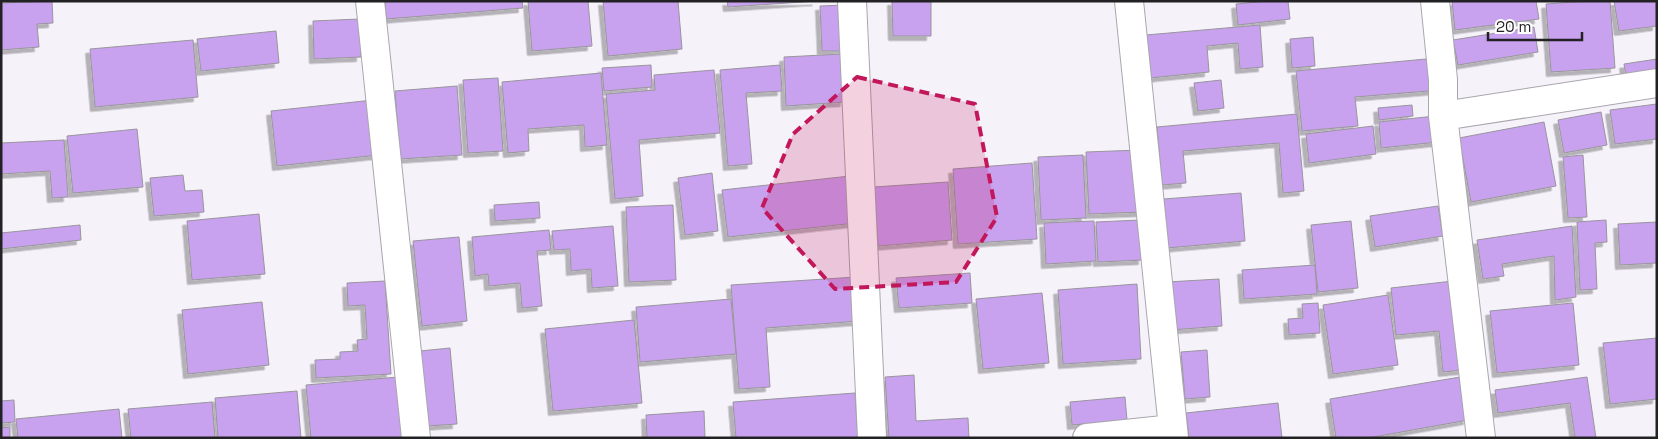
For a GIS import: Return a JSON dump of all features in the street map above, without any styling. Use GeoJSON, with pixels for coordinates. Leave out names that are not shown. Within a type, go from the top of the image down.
{"type":"FeatureCollection","features":[{"type":"Feature","properties":{"kind":"street"},"geometry":{"type":"LineString","coordinates":[[370,1],[416,438]]}},
{"type":"Feature","properties":{"kind":"street"},"geometry":{"type":"LineString","coordinates":[[852,1],[872,438]]}},
{"type":"Feature","properties":{"kind":"street"},"geometry":{"type":"LineString","coordinates":[[1087,438],[1174,433],[1129,1]]}},
{"type":"Feature","properties":{"kind":"street"},"geometry":{"type":"LineString","coordinates":[[1434,1],[1443,80],[1443,116],[1481,438]]}},
{"type":"Feature","properties":{"kind":"street"},"geometry":{"type":"LineString","coordinates":[[1443,116],[1657,83]]}},
{"type":"Feature","properties":{"kind":"highlighted area"},"geometry":{"type":"Polygon","coordinates":[[[857,77],[975,104],[997,217],[956,282],[835,289],[762,208],[793,134],[857,77]]]}},
{"type":"Feature","properties":{"kind":"building"},"geometry":{"type":"Polygon","coordinates":[[[52,1],[53,23],[37,24],[39,47],[1,50],[1,3],[52,1]]]}},
{"type":"Feature","properties":{"kind":"building"},"geometry":{"type":"Polygon","coordinates":[[[385,1],[522,1],[523,8],[386,19],[385,1]]]}},
{"type":"Feature","properties":{"kind":"building"},"geometry":{"type":"Polygon","coordinates":[[[528,1],[588,1],[592,46],[532,51],[528,1]]]}},
{"type":"Feature","properties":{"kind":"building"},"geometry":{"type":"Polygon","coordinates":[[[603,1],[678,1],[682,49],[608,56],[603,1]]]}},
{"type":"Feature","properties":{"kind":"building"},"geometry":{"type":"Polygon","coordinates":[[[727,1],[817,1],[728,7],[727,1]]]}},
{"type":"Feature","properties":{"kind":"building"},"geometry":{"type":"Polygon","coordinates":[[[892,1],[931,1],[931,36],[893,36],[892,1]]]}},
{"type":"Feature","properties":{"kind":"building"},"geometry":{"type":"Polygon","coordinates":[[[1288,1],[1290,19],[1238,25],[1236,4],[1288,1]]]}},
{"type":"Feature","properties":{"kind":"building"},"geometry":{"type":"Polygon","coordinates":[[[1452,1],[1536,1],[1539,19],[1455,30],[1452,1]]]}},
{"type":"Feature","properties":{"kind":"building"},"geometry":{"type":"Polygon","coordinates":[[[1610,1],[1615,68],[1551,72],[1546,4],[1610,1]]]}},
{"type":"Feature","properties":{"kind":"building"},"geometry":{"type":"Polygon","coordinates":[[[1614,1],[1657,1],[1657,26],[1619,31],[1614,1]]]}},
{"type":"Feature","properties":{"kind":"building"},"geometry":{"type":"Polygon","coordinates":[[[844,5],[846,51],[822,51],[820,6],[844,5]]]}},
{"type":"Feature","properties":{"kind":"building"},"geometry":{"type":"Polygon","coordinates":[[[360,19],[361,57],[314,59],[313,21],[360,19]]]}},
{"type":"Feature","properties":{"kind":"building"},"geometry":{"type":"Polygon","coordinates":[[[1260,25],[1263,67],[1240,69],[1238,43],[1207,46],[1209,72],[1150,78],[1146,35],[1260,25]]]}},
{"type":"Feature","properties":{"kind":"building"},"geometry":{"type":"Polygon","coordinates":[[[1534,27],[1538,52],[1458,65],[1453,40],[1534,27]]]}},
{"type":"Feature","properties":{"kind":"building"},"geometry":{"type":"Polygon","coordinates":[[[276,31],[279,63],[201,71],[197,39],[276,31]]]}},
{"type":"Feature","properties":{"kind":"building"},"geometry":{"type":"Polygon","coordinates":[[[1313,37],[1315,66],[1292,68],[1290,39],[1313,37]]]}},
{"type":"Feature","properties":{"kind":"building"},"geometry":{"type":"Polygon","coordinates":[[[193,40],[198,97],[95,107],[90,49],[193,40]]]}},
{"type":"Feature","properties":{"kind":"building"},"geometry":{"type":"Polygon","coordinates":[[[842,54],[845,102],[786,106],[784,57],[842,54]]]}},
{"type":"Feature","properties":{"kind":"building"},"geometry":{"type":"Polygon","coordinates":[[[1437,58],[1440,90],[1355,97],[1358,126],[1302,131],[1296,71],[1437,58]]]}},
{"type":"Feature","properties":{"kind":"building"},"geometry":{"type":"Polygon","coordinates":[[[1657,59],[1657,78],[1627,82],[1624,64],[1657,59]]]}},
{"type":"Feature","properties":{"kind":"building"},"geometry":{"type":"Polygon","coordinates":[[[651,65],[652,87],[604,91],[602,68],[651,65]]]}},
{"type":"Feature","properties":{"kind":"building"},"geometry":{"type":"Polygon","coordinates":[[[780,65],[782,91],[746,93],[752,164],[728,166],[720,70],[780,65]]]}},
{"type":"Feature","properties":{"kind":"building"},"geometry":{"type":"Polygon","coordinates":[[[714,70],[720,133],[639,140],[643,196],[615,199],[606,94],[655,90],[654,75],[714,70]]]}},
{"type":"Feature","properties":{"kind":"building"},"geometry":{"type":"Polygon","coordinates":[[[601,73],[607,145],[585,147],[584,125],[528,129],[529,151],[508,153],[502,82],[601,73]]]}},
{"type":"Feature","properties":{"kind":"building"},"geometry":{"type":"Polygon","coordinates":[[[498,78],[503,151],[468,153],[463,80],[498,78]]]}},
{"type":"Feature","properties":{"kind":"building"},"geometry":{"type":"Polygon","coordinates":[[[1221,80],[1224,108],[1198,111],[1194,83],[1221,80]]]}},
{"type":"Feature","properties":{"kind":"building"},"geometry":{"type":"Polygon","coordinates":[[[457,86],[462,155],[400,159],[395,91],[457,86]]]}},
{"type":"Feature","properties":{"kind":"building"},"geometry":{"type":"Polygon","coordinates":[[[373,100],[378,155],[277,166],[271,111],[373,100]]]}},
{"type":"Feature","properties":{"kind":"building"},"geometry":{"type":"Polygon","coordinates":[[[1657,104],[1657,139],[1615,144],[1610,110],[1657,104]]]}},
{"type":"Feature","properties":{"kind":"building"},"geometry":{"type":"Polygon","coordinates":[[[1412,105],[1413,116],[1379,120],[1378,108],[1412,105]]]}},
{"type":"Feature","properties":{"kind":"building"},"geometry":{"type":"Polygon","coordinates":[[[1601,112],[1607,145],[1564,153],[1558,120],[1601,112]]]}},
{"type":"Feature","properties":{"kind":"building"},"geometry":{"type":"Polygon","coordinates":[[[1297,114],[1304,191],[1283,193],[1279,143],[1183,151],[1186,183],[1162,185],[1157,127],[1297,114]]]}},
{"type":"Feature","properties":{"kind":"building"},"geometry":{"type":"Polygon","coordinates":[[[1435,116],[1438,142],[1381,148],[1379,122],[1435,116]]]}},
{"type":"Feature","properties":{"kind":"building"},"geometry":{"type":"Polygon","coordinates":[[[1544,122],[1556,186],[1471,202],[1459,138],[1544,122]]]}},
{"type":"Feature","properties":{"kind":"building"},"geometry":{"type":"Polygon","coordinates":[[[1373,126],[1376,154],[1309,163],[1306,134],[1373,126]]]}},
{"type":"Feature","properties":{"kind":"building"},"geometry":{"type":"Polygon","coordinates":[[[137,129],[143,187],[73,193],[67,136],[137,129]]]}},
{"type":"Feature","properties":{"kind":"building"},"geometry":{"type":"Polygon","coordinates":[[[64,140],[68,197],[52,198],[50,171],[1,174],[1,143],[64,140]]]}},
{"type":"Feature","properties":{"kind":"building"},"geometry":{"type":"Polygon","coordinates":[[[1140,150],[1143,212],[1089,214],[1086,152],[1140,150]]]}},
{"type":"Feature","properties":{"kind":"building"},"geometry":{"type":"Polygon","coordinates":[[[1083,155],[1086,218],[1041,220],[1038,157],[1083,155]]]}},
{"type":"Feature","properties":{"kind":"building"},"geometry":{"type":"Polygon","coordinates":[[[1583,155],[1587,217],[1568,218],[1563,157],[1583,155]]]}},
{"type":"Feature","properties":{"kind":"building"},"geometry":{"type":"Polygon","coordinates":[[[1032,163],[1037,239],[958,244],[953,169],[1032,163]]]}},
{"type":"Feature","properties":{"kind":"building"},"geometry":{"type":"Polygon","coordinates":[[[712,173],[718,231],[685,235],[678,178],[712,173]]]}},
{"type":"Feature","properties":{"kind":"building"},"geometry":{"type":"Polygon","coordinates":[[[183,175],[185,191],[202,190],[204,212],[154,216],[150,178],[183,175]]]}},
{"type":"Feature","properties":{"kind":"building"},"geometry":{"type":"Polygon","coordinates":[[[850,176],[855,223],[728,237],[722,190],[850,176]]]}},
{"type":"Feature","properties":{"kind":"building"},"geometry":{"type":"Polygon","coordinates":[[[948,182],[952,240],[878,246],[874,187],[948,182]]]}},
{"type":"Feature","properties":{"kind":"building"},"geometry":{"type":"Polygon","coordinates":[[[1241,193],[1245,241],[1167,248],[1164,199],[1241,193]]]}},
{"type":"Feature","properties":{"kind":"building"},"geometry":{"type":"Polygon","coordinates":[[[539,202],[540,218],[495,221],[494,205],[539,202]]]}},
{"type":"Feature","properties":{"kind":"building"},"geometry":{"type":"Polygon","coordinates":[[[673,205],[676,280],[629,282],[626,207],[673,205]]]}},
{"type":"Feature","properties":{"kind":"building"},"geometry":{"type":"Polygon","coordinates":[[[1438,206],[1443,236],[1375,247],[1370,216],[1438,206]]]}},
{"type":"Feature","properties":{"kind":"building"},"geometry":{"type":"Polygon","coordinates":[[[259,214],[265,274],[192,280],[187,221],[259,214]]]}},
{"type":"Feature","properties":{"kind":"building"},"geometry":{"type":"Polygon","coordinates":[[[1140,220],[1143,260],[1098,262],[1096,222],[1140,220]]]}},
{"type":"Feature","properties":{"kind":"building"},"geometry":{"type":"Polygon","coordinates":[[[1606,220],[1607,242],[1595,243],[1597,289],[1580,290],[1577,222],[1606,220]]]}},
{"type":"Feature","properties":{"kind":"building"},"geometry":{"type":"Polygon","coordinates":[[[1094,221],[1096,261],[1046,264],[1044,223],[1094,221]]]}},
{"type":"Feature","properties":{"kind":"building"},"geometry":{"type":"Polygon","coordinates":[[[1351,221],[1358,288],[1318,292],[1311,225],[1351,221]]]}},
{"type":"Feature","properties":{"kind":"building"},"geometry":{"type":"Polygon","coordinates":[[[1657,222],[1657,263],[1620,265],[1618,224],[1657,222]]]}},
{"type":"Feature","properties":{"kind":"building"},"geometry":{"type":"Polygon","coordinates":[[[80,225],[81,240],[1,249],[1,233],[80,225]]]}},
{"type":"Feature","properties":{"kind":"building"},"geometry":{"type":"Polygon","coordinates":[[[613,226],[618,286],[592,288],[591,269],[571,271],[570,249],[554,250],[552,231],[613,226]]]}},
{"type":"Feature","properties":{"kind":"building"},"geometry":{"type":"Polygon","coordinates":[[[1572,226],[1576,297],[1555,300],[1554,256],[1502,264],[1504,276],[1483,279],[1477,240],[1572,226]]]}},
{"type":"Feature","properties":{"kind":"building"},"geometry":{"type":"Polygon","coordinates":[[[549,230],[551,250],[537,251],[542,306],[522,308],[520,283],[489,286],[488,274],[475,276],[472,237],[549,230]]]}},
{"type":"Feature","properties":{"kind":"building"},"geometry":{"type":"Polygon","coordinates":[[[459,237],[467,321],[422,326],[413,241],[459,237]]]}},
{"type":"Feature","properties":{"kind":"building"},"geometry":{"type":"Polygon","coordinates":[[[1315,265],[1317,294],[1244,299],[1242,270],[1315,265]]]}},
{"type":"Feature","properties":{"kind":"building"},"geometry":{"type":"Polygon","coordinates":[[[970,273],[972,303],[899,308],[896,278],[970,273]]]}},
{"type":"Feature","properties":{"kind":"building"},"geometry":{"type":"Polygon","coordinates":[[[856,277],[859,321],[766,328],[770,387],[739,389],[731,285],[856,277]]]}},
{"type":"Feature","properties":{"kind":"building"},"geometry":{"type":"Polygon","coordinates":[[[1219,279],[1222,326],[1171,330],[1167,282],[1219,279]]]}},
{"type":"Feature","properties":{"kind":"building"},"geometry":{"type":"Polygon","coordinates":[[[385,281],[391,374],[316,378],[315,360],[340,359],[340,352],[358,351],[357,340],[367,339],[365,305],[348,306],[347,283],[385,281]]]}},
{"type":"Feature","properties":{"kind":"building"},"geometry":{"type":"Polygon","coordinates":[[[1453,281],[1463,370],[1443,372],[1439,331],[1396,335],[1391,288],[1453,281]]]}},
{"type":"Feature","properties":{"kind":"building"},"geometry":{"type":"Polygon","coordinates":[[[1137,284],[1141,359],[1063,364],[1058,290],[1137,284]]]}},
{"type":"Feature","properties":{"kind":"building"},"geometry":{"type":"Polygon","coordinates":[[[1042,293],[1049,363],[983,369],[976,299],[1042,293]]]}},
{"type":"Feature","properties":{"kind":"building"},"geometry":{"type":"Polygon","coordinates":[[[1388,295],[1398,365],[1333,374],[1323,305],[1388,295]]]}},
{"type":"Feature","properties":{"kind":"building"},"geometry":{"type":"Polygon","coordinates":[[[731,299],[736,354],[640,362],[636,307],[731,299]]]}},
{"type":"Feature","properties":{"kind":"building"},"geometry":{"type":"Polygon","coordinates":[[[262,302],[269,365],[188,374],[182,310],[262,302]]]}},
{"type":"Feature","properties":{"kind":"building"},"geometry":{"type":"Polygon","coordinates":[[[1318,303],[1320,333],[1289,335],[1288,319],[1303,318],[1302,304],[1318,303]]]}},
{"type":"Feature","properties":{"kind":"building"},"geometry":{"type":"Polygon","coordinates":[[[1573,303],[1579,365],[1497,373],[1490,311],[1573,303]]]}},
{"type":"Feature","properties":{"kind":"building"},"geometry":{"type":"Polygon","coordinates":[[[634,320],[642,403],[553,411],[545,329],[634,320]]]}},
{"type":"Feature","properties":{"kind":"building"},"geometry":{"type":"Polygon","coordinates":[[[1657,338],[1657,399],[1610,404],[1603,343],[1657,338]]]}},
{"type":"Feature","properties":{"kind":"building"},"geometry":{"type":"Polygon","coordinates":[[[450,348],[457,424],[427,426],[420,351],[450,348]]]}},
{"type":"Feature","properties":{"kind":"building"},"geometry":{"type":"Polygon","coordinates":[[[1207,350],[1210,397],[1185,399],[1181,352],[1207,350]]]}},
{"type":"Feature","properties":{"kind":"building"},"geometry":{"type":"Polygon","coordinates":[[[914,375],[916,421],[968,418],[969,438],[889,438],[885,377],[914,375]]]}},
{"type":"Feature","properties":{"kind":"building"},"geometry":{"type":"Polygon","coordinates":[[[398,377],[404,438],[311,438],[306,385],[398,377]]]}},
{"type":"Feature","properties":{"kind":"building"},"geometry":{"type":"Polygon","coordinates":[[[1460,377],[1468,420],[1368,438],[1336,438],[1330,399],[1460,377]]]}},
{"type":"Feature","properties":{"kind":"building"},"geometry":{"type":"Polygon","coordinates":[[[1587,377],[1596,438],[1575,438],[1570,403],[1498,413],[1495,390],[1587,377]]]}},
{"type":"Feature","properties":{"kind":"building"},"geometry":{"type":"Polygon","coordinates":[[[297,391],[301,438],[218,438],[215,398],[297,391]]]}},
{"type":"Feature","properties":{"kind":"building"},"geometry":{"type":"Polygon","coordinates":[[[855,393],[858,438],[736,438],[733,402],[855,393]]]}},
{"type":"Feature","properties":{"kind":"building"},"geometry":{"type":"Polygon","coordinates":[[[1125,397],[1127,420],[1072,425],[1070,402],[1125,397]]]}},
{"type":"Feature","properties":{"kind":"building"},"geometry":{"type":"Polygon","coordinates":[[[14,400],[15,422],[1,423],[1,401],[14,400]]]}},
{"type":"Feature","properties":{"kind":"building"},"geometry":{"type":"Polygon","coordinates":[[[212,402],[215,438],[131,438],[128,409],[212,402]]]}},
{"type":"Feature","properties":{"kind":"building"},"geometry":{"type":"Polygon","coordinates":[[[1278,403],[1282,438],[1189,438],[1186,413],[1278,403]]]}},
{"type":"Feature","properties":{"kind":"building"},"geometry":{"type":"Polygon","coordinates":[[[119,409],[122,438],[18,438],[16,419],[119,409]]]}},
{"type":"Feature","properties":{"kind":"building"},"geometry":{"type":"Polygon","coordinates":[[[704,411],[705,438],[647,438],[646,415],[704,411]]]}},
{"type":"Feature","properties":{"kind":"building"},"geometry":{"type":"Polygon","coordinates":[[[10,427],[10,438],[1,438],[1,428],[10,427]]]}}]}
